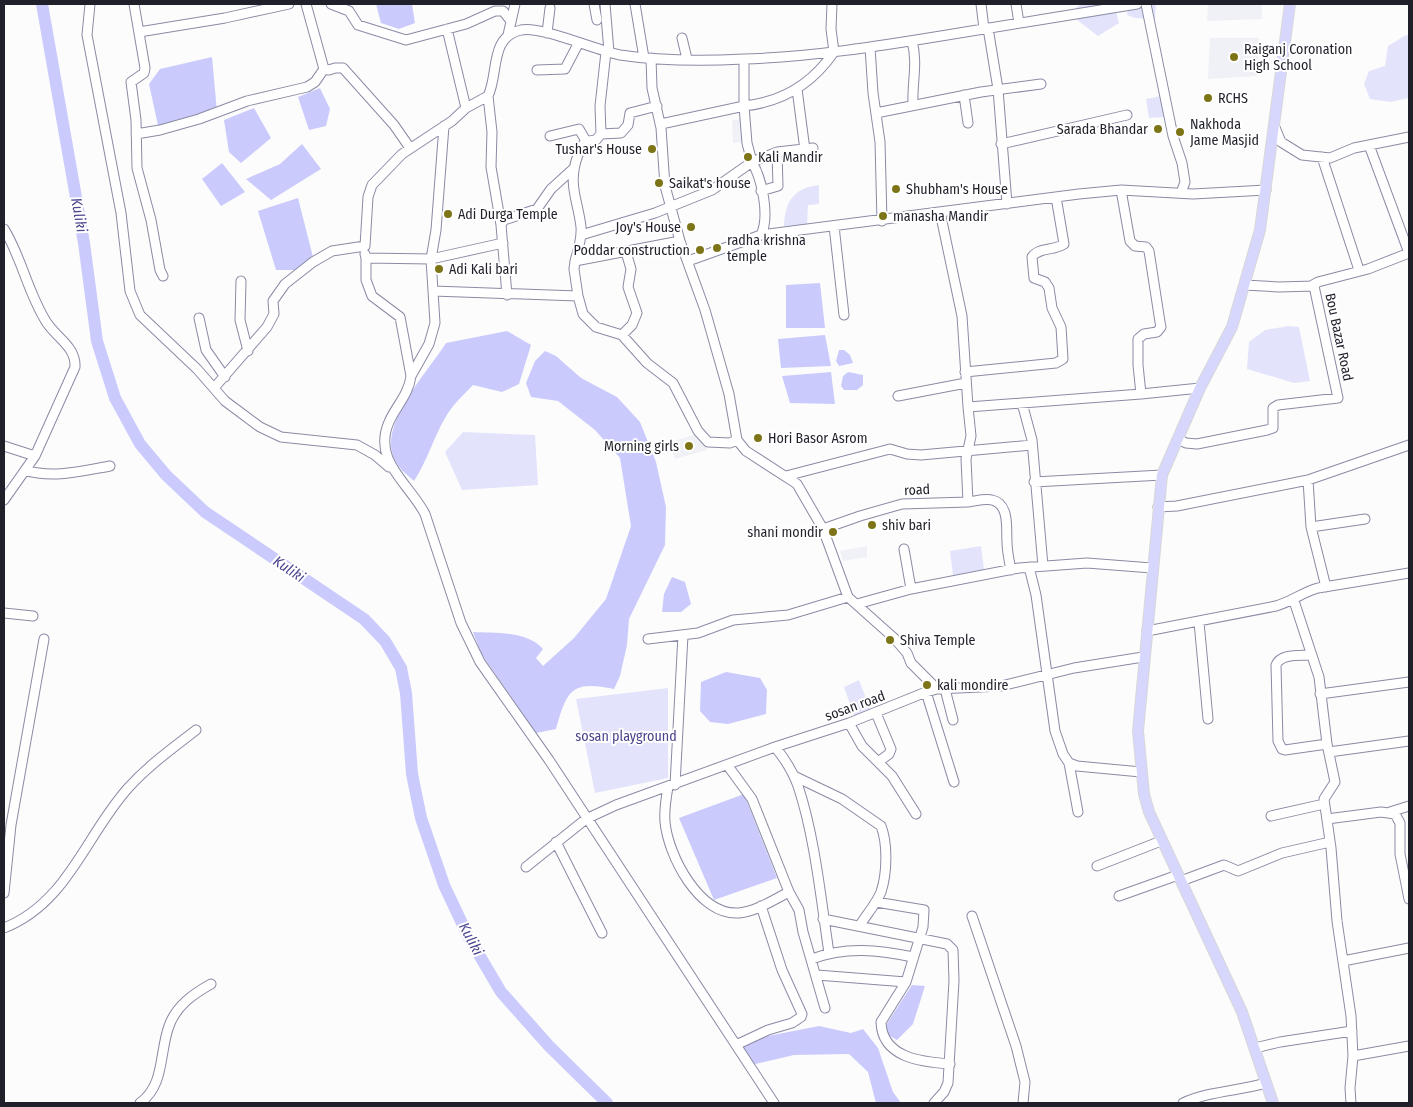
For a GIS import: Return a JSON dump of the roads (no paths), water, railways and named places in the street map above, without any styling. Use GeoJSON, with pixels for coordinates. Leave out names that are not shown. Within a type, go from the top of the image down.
{"type":"FeatureCollection","features":[{"type":"Feature","properties":{"kind":"main road"},"geometry":{"type":"LineString","coordinates":[[1273,1103],[1242,1012],[1149,812],[1141,772],[1138,731],[1143,657],[1162,475],[1200,388],[1232,327],[1260,230],[1290,4]]}},
{"type":"Feature","properties":{"kind":"street"},"geometry":{"type":"LineString","coordinates":[[90,4],[86,35],[121,213],[130,291],[140,315],[236,410],[270,433],[281,438],[357,445],[375,455],[392,469],[418,500],[425,514],[461,623],[480,662],[549,760],[774,1103]]}},
{"type":"Feature","properties":{"kind":"street"},"geometry":{"type":"LineString","coordinates":[[134,4],[145,68],[144,73],[131,82],[130,86],[134,102],[137,168],[151,220],[160,270],[163,276]]}},
{"type":"Feature","properties":{"kind":"street"},"geometry":{"type":"LineString","coordinates":[[139,32],[225,18],[289,4]]}},
{"type":"Feature","properties":{"kind":"street"},"geometry":{"type":"LineString","coordinates":[[306,4],[324,69]]}},
{"type":"Feature","properties":{"kind":"street"},"geometry":{"type":"LineString","coordinates":[[331,4],[349,11],[355,22],[365,28],[406,40],[483,18],[495,10],[503,11],[511,21]]}},
{"type":"Feature","properties":{"kind":"street"},"geometry":{"type":"LineString","coordinates":[[507,295],[501,225],[491,167],[492,132],[488,96],[499,50],[508,35],[515,4]]}},
{"type":"Feature","properties":{"kind":"street"},"geometry":{"type":"LineString","coordinates":[[594,4],[597,20]]}},
{"type":"Feature","properties":{"kind":"street"},"geometry":{"type":"LineString","coordinates":[[605,4],[607,52],[600,106],[601,134],[596,140],[586,141],[582,144],[573,169],[581,235],[574,269],[583,314],[596,327],[622,335],[647,363],[673,383],[698,430],[708,442],[730,443],[737,440]]}},
{"type":"Feature","properties":{"kind":"street"},"geometry":{"type":"LineString","coordinates":[[635,4],[661,124],[665,186],[680,241],[688,260],[729,394],[737,440],[746,450],[797,484],[823,529],[852,600],[894,638],[907,653],[911,663],[941,689],[953,720]]}},
{"type":"Feature","properties":{"kind":"street"},"geometry":{"type":"LineString","coordinates":[[661,124],[744,106],[772,102],[797,89],[817,74],[834,52],[831,29],[832,4]]}},
{"type":"Feature","properties":{"kind":"street"},"geometry":{"type":"LineString","coordinates":[[981,4],[998,89],[1007,204]]}},
{"type":"Feature","properties":{"kind":"street"},"geometry":{"type":"LineString","coordinates":[[1016,4],[1019,23]]}},
{"type":"Feature","properties":{"kind":"street"},"geometry":{"type":"LineString","coordinates":[[508,35],[521,30],[534,30],[607,52],[648,58],[744,60],[870,48],[1019,23],[1094,7],[1137,4]]}},
{"type":"Feature","properties":{"kind":"street"},"geometry":{"type":"LineString","coordinates":[[1146,4],[1173,136],[1182,162],[1185,182],[1181,193]]}},
{"type":"Feature","properties":{"kind":"street"},"geometry":{"type":"LineString","coordinates":[[547,33],[550,8]]}},
{"type":"Feature","properties":{"kind":"street"},"geometry":{"type":"LineString","coordinates":[[447,29],[466,108]]}},
{"type":"Feature","properties":{"kind":"street"},"geometry":{"type":"LineString","coordinates":[[682,38],[686,59]]}},
{"type":"Feature","properties":{"kind":"street"},"geometry":{"type":"LineString","coordinates":[[912,41],[916,66],[912,82],[913,104]]}},
{"type":"Feature","properties":{"kind":"street"},"geometry":{"type":"LineString","coordinates":[[537,70],[565,69],[578,44]]}},
{"type":"Feature","properties":{"kind":"street"},"geometry":{"type":"LineString","coordinates":[[870,48],[873,94],[880,142],[882,221]]}},
{"type":"Feature","properties":{"kind":"street"},"geometry":{"type":"LineString","coordinates":[[744,60],[744,106],[747,143],[761,191],[765,222],[761,235]]}},
{"type":"Feature","properties":{"kind":"street"},"geometry":{"type":"LineString","coordinates":[[324,69],[343,68],[394,125],[410,148]]}},
{"type":"Feature","properties":{"kind":"street"},"geometry":{"type":"LineString","coordinates":[[136,134],[160,130],[199,119],[247,101],[307,88],[315,82],[324,69]]}},
{"type":"Feature","properties":{"kind":"street"},"geometry":{"type":"LineString","coordinates":[[876,113],[913,104],[998,89],[1041,84]]}},
{"type":"Feature","properties":{"kind":"street"},"geometry":{"type":"LineString","coordinates":[[581,235],[607,229],[721,185],[752,162],[777,152],[809,149],[797,89]]}},
{"type":"Feature","properties":{"kind":"street"},"geometry":{"type":"LineString","coordinates":[[964,95],[968,123]]}},
{"type":"Feature","properties":{"kind":"street"},"geometry":{"type":"LineString","coordinates":[[392,469],[384,451],[384,438],[390,420],[410,385],[411,376],[400,317],[372,296],[366,280],[365,246],[368,197],[372,185],[410,148],[444,126],[466,108],[488,96]]}},
{"type":"Feature","properties":{"kind":"street"},"geometry":{"type":"LineString","coordinates":[[601,134],[621,133],[626,129],[630,113],[657,106]]}},
{"type":"Feature","properties":{"kind":"street"},"geometry":{"type":"LineString","coordinates":[[1001,144],[1127,115]]}},
{"type":"Feature","properties":{"kind":"street"},"geometry":{"type":"LineString","coordinates":[[1274,125],[1281,142],[1302,154],[1330,158],[1354,148],[1409,137]]}},
{"type":"Feature","properties":{"kind":"street"},"geometry":{"type":"LineString","coordinates":[[411,376],[434,332],[436,314],[431,259],[436,230],[444,126]]}},
{"type":"Feature","properties":{"kind":"street"},"geometry":{"type":"LineString","coordinates":[[550,136],[578,130],[586,141]]}},
{"type":"Feature","properties":{"kind":"street"},"geometry":{"type":"LineString","coordinates":[[1311,286],[1318,282],[1409,253],[1369,145]]}},
{"type":"Feature","properties":{"kind":"street"},"geometry":{"type":"LineString","coordinates":[[761,191],[778,186],[777,152]]}},
{"type":"Feature","properties":{"kind":"street"},"geometry":{"type":"LineString","coordinates":[[1322,157],[1359,270]]}},
{"type":"Feature","properties":{"kind":"street"},"geometry":{"type":"LineString","coordinates":[[501,225],[504,220],[537,209],[551,189],[573,169]]}},
{"type":"Feature","properties":{"kind":"street"},"geometry":{"type":"LineString","coordinates":[[1121,190],[1130,241],[1135,246],[1146,247],[1149,252],[1161,327],[1157,332],[1144,334],[1138,339],[1141,394]]}},
{"type":"Feature","properties":{"kind":"street"},"geometry":{"type":"LineString","coordinates":[[688,260],[761,235],[882,221],[1056,197],[1121,190],[1181,193],[1266,190]]}},
{"type":"Feature","properties":{"kind":"street"},"geometry":{"type":"LineString","coordinates":[[965,372],[1056,363],[1063,359],[1061,327],[1052,308],[1049,288],[1045,282],[1034,278],[1032,264],[1032,257],[1036,252],[1055,249],[1064,244],[1056,197]]}},
{"type":"Feature","properties":{"kind":"street"},"geometry":{"type":"LineString","coordinates":[[940,212],[959,297],[971,436],[966,452],[968,502]]}},
{"type":"Feature","properties":{"kind":"street"},"geometry":{"type":"LineString","coordinates":[[834,226],[844,315]]}},
{"type":"Feature","properties":{"kind":"street"},"geometry":{"type":"LineString","coordinates":[[4,229],[43,316],[69,348],[75,360],[75,367],[35,456],[4,500]]}},
{"type":"Feature","properties":{"kind":"street"},"geometry":{"type":"LineString","coordinates":[[575,261],[680,241]]}},
{"type":"Feature","properties":{"kind":"street"},"geometry":{"type":"LineString","coordinates":[[366,258],[431,259],[503,243]]}},
{"type":"Feature","properties":{"kind":"street"},"geometry":{"type":"LineString","coordinates":[[214,388],[248,351],[271,322],[273,301],[285,284],[313,262],[332,251],[365,246]]}},
{"type":"Feature","properties":{"kind":"street"},"geometry":{"type":"LineString","coordinates":[[622,335],[632,325],[637,312],[628,287],[632,269],[626,252]]}},
{"type":"Feature","properties":{"kind":"street"},"geometry":{"type":"LineString","coordinates":[[241,281],[240,320],[248,351]]}},
{"type":"Feature","properties":{"kind":"street","name":"Bou Bazar Road"},"geometry":{"type":"LineString","coordinates":[[1178,439],[1186,443],[1197,444],[1267,430],[1273,428],[1273,408],[1278,405],[1338,398],[1314,286],[1279,287],[1244,284]]}},
{"type":"Feature","properties":{"kind":"street"},"geometry":{"type":"LineString","coordinates":[[434,291],[578,296]]}},
{"type":"Feature","properties":{"kind":"street"},"geometry":{"type":"LineString","coordinates":[[199,318],[206,350],[225,376]]}},
{"type":"Feature","properties":{"kind":"street"},"geometry":{"type":"LineString","coordinates":[[898,396],[966,383]]}},
{"type":"Feature","properties":{"kind":"street"},"geometry":{"type":"LineString","coordinates":[[968,407],[1200,388]]}},
{"type":"Feature","properties":{"kind":"street"},"geometry":{"type":"LineString","coordinates":[[1022,403],[1032,445],[1043,566]]}},
{"type":"Feature","properties":{"kind":"street"},"geometry":{"type":"LineString","coordinates":[[786,476],[890,449],[915,455],[1032,445]]}},
{"type":"Feature","properties":{"kind":"street"},"geometry":{"type":"LineString","coordinates":[[1158,507],[1177,506],[1308,480],[1409,445]]}},
{"type":"Feature","properties":{"kind":"street"},"geometry":{"type":"LineString","coordinates":[[4,446],[35,456]]}},
{"type":"Feature","properties":{"kind":"street"},"geometry":{"type":"LineString","coordinates":[[25,470],[44,475],[110,466]]}},
{"type":"Feature","properties":{"kind":"street"},"geometry":{"type":"LineString","coordinates":[[1034,482],[1162,475]]}},
{"type":"Feature","properties":{"kind":"street"},"geometry":{"type":"LineString","coordinates":[[1308,480],[1312,527],[1326,587]]}},
{"type":"Feature","properties":{"kind":"street","name":"road"},"geometry":{"type":"LineString","coordinates":[[823,529],[902,504],[968,502],[990,499],[1002,507],[1007,523],[1006,539],[1010,570]]}},
{"type":"Feature","properties":{"kind":"street"},"geometry":{"type":"LineString","coordinates":[[1312,527],[1365,519]]}},
{"type":"Feature","properties":{"kind":"street"},"geometry":{"type":"LineString","coordinates":[[904,549],[911,589]]}},
{"type":"Feature","properties":{"kind":"street"},"geometry":{"type":"LineString","coordinates":[[648,640],[706,631],[733,620],[776,617],[852,600],[1029,567],[1087,564],[1152,568]]}},
{"type":"Feature","properties":{"kind":"street"},"geometry":{"type":"LineString","coordinates":[[1029,567],[1036,595],[1055,731],[1062,754],[1068,763],[1078,812]]}},
{"type":"Feature","properties":{"kind":"street"},"geometry":{"type":"LineString","coordinates":[[1147,631],[1294,601],[1312,590],[1409,573]]}},
{"type":"Feature","properties":{"kind":"street"},"geometry":{"type":"LineString","coordinates":[[1294,601],[1319,677],[1328,748],[1335,782],[1325,794],[1324,804],[1352,1031],[1351,1103]]}},
{"type":"Feature","properties":{"kind":"street"},"geometry":{"type":"LineString","coordinates":[[4,613],[33,616]]}},
{"type":"Feature","properties":{"kind":"street"},"geometry":{"type":"LineString","coordinates":[[1198,622],[1208,719]]}},
{"type":"Feature","properties":{"kind":"street"},"geometry":{"type":"LineString","coordinates":[[683,635],[671,786],[664,812],[666,833],[682,872],[702,899],[712,906],[732,912],[747,911],[789,892]]}},
{"type":"Feature","properties":{"kind":"street"},"geometry":{"type":"LineString","coordinates":[[4,893],[11,825],[44,639]]}},
{"type":"Feature","properties":{"kind":"street"},"geometry":{"type":"LineString","coordinates":[[1312,655],[1286,657],[1278,661],[1276,665],[1278,741],[1282,749],[1409,743]]}},
{"type":"Feature","properties":{"kind":"street","name":"sosan road"},"geometry":{"type":"LineString","coordinates":[[526,867],[586,819],[624,802],[728,766],[775,747],[849,723],[926,692],[941,689],[1001,686],[1048,674],[1143,657]]}},
{"type":"Feature","properties":{"kind":"street"},"geometry":{"type":"LineString","coordinates":[[1320,694],[1409,682]]}},
{"type":"Feature","properties":{"kind":"street"},"geometry":{"type":"LineString","coordinates":[[926,692],[954,782]]}},
{"type":"Feature","properties":{"kind":"street"},"geometry":{"type":"LineString","coordinates":[[876,713],[891,749],[878,762]]}},
{"type":"Feature","properties":{"kind":"street"},"geometry":{"type":"LineString","coordinates":[[849,723],[862,746],[892,776],[916,814]]}},
{"type":"Feature","properties":{"kind":"street"},"geometry":{"type":"LineString","coordinates":[[4,928],[29,916],[42,905],[81,859],[112,808],[129,787],[169,750],[196,730]]}},
{"type":"Feature","properties":{"kind":"street"},"geometry":{"type":"LineString","coordinates":[[775,747],[794,776],[806,818],[829,953]]}},
{"type":"Feature","properties":{"kind":"street"},"geometry":{"type":"LineString","coordinates":[[1068,763],[1083,768],[1141,772]]}},
{"type":"Feature","properties":{"kind":"street"},"geometry":{"type":"LineString","coordinates":[[728,766],[752,799],[789,892],[799,910],[825,1008]]}},
{"type":"Feature","properties":{"kind":"street"},"geometry":{"type":"LineString","coordinates":[[794,776],[842,799],[881,826],[885,842],[883,884],[876,902],[860,925]]}},
{"type":"Feature","properties":{"kind":"street"},"geometry":{"type":"LineString","coordinates":[[1271,816],[1324,804]]}},
{"type":"Feature","properties":{"kind":"street"},"geometry":{"type":"LineString","coordinates":[[1327,819],[1390,812],[1409,806]]}},
{"type":"Feature","properties":{"kind":"street"},"geometry":{"type":"LineString","coordinates":[[1390,812],[1395,814],[1400,823],[1400,854],[1409,897]]}},
{"type":"Feature","properties":{"kind":"street"},"geometry":{"type":"LineString","coordinates":[[1097,866],[1161,840]]}},
{"type":"Feature","properties":{"kind":"street"},"geometry":{"type":"LineString","coordinates":[[556,842],[602,933]]}},
{"type":"Feature","properties":{"kind":"street"},"geometry":{"type":"LineString","coordinates":[[1119,896],[1224,865],[1238,872],[1282,853],[1330,842]]}},
{"type":"Feature","properties":{"kind":"street"},"geometry":{"type":"LineString","coordinates":[[876,902],[924,910],[924,920],[906,982],[881,1022],[884,1038],[903,1056],[928,1062],[950,1064]]}},
{"type":"Feature","properties":{"kind":"street"},"geometry":{"type":"LineString","coordinates":[[736,1045],[768,1030],[792,1023],[801,1017],[802,1014],[782,970],[761,906]]}},
{"type":"Feature","properties":{"kind":"street"},"geometry":{"type":"LineString","coordinates":[[972,916],[1014,1039],[1025,1082],[1023,1103]]}},
{"type":"Feature","properties":{"kind":"street"},"geometry":{"type":"LineString","coordinates":[[823,919],[947,944],[953,950],[954,981],[950,1064],[947,1087],[934,1103]]}},
{"type":"Feature","properties":{"kind":"street"},"geometry":{"type":"LineString","coordinates":[[1343,961],[1409,948]]}},
{"type":"Feature","properties":{"kind":"street"},"geometry":{"type":"LineString","coordinates":[[812,959],[829,953],[872,950],[913,958]]}},
{"type":"Feature","properties":{"kind":"street"},"geometry":{"type":"LineString","coordinates":[[817,974],[906,982]]}},
{"type":"Feature","properties":{"kind":"street"},"geometry":{"type":"LineString","coordinates":[[140,1103],[155,1088],[165,1039],[173,1018],[190,997],[211,984]]}},
{"type":"Feature","properties":{"kind":"street"},"geometry":{"type":"LineString","coordinates":[[1255,1048],[1280,1042],[1352,1031]]}},
{"type":"Feature","properties":{"kind":"street"},"geometry":{"type":"LineString","coordinates":[[1353,1056],[1409,1046]]}},
{"type":"Feature","properties":{"kind":"street"},"geometry":{"type":"LineString","coordinates":[[1183,1103],[1205,1095],[1235,1091],[1266,1083]]}},
{"type":"Feature","properties":{"kind":"water"},"geometry":{"type":"Polygon","coordinates":[[[376,4],[412,4],[415,23],[399,29],[381,23],[376,4]]]}},
{"type":"Feature","properties":{"kind":"water"},"geometry":{"type":"Polygon","coordinates":[[[212,57],[217,112],[159,130],[149,84],[160,69],[212,57]]]}},
{"type":"Feature","properties":{"kind":"water"},"geometry":{"type":"Polygon","coordinates":[[[320,88],[330,109],[326,126],[309,130],[298,97],[320,88]]]}},
{"type":"Feature","properties":{"kind":"water"},"geometry":{"type":"Polygon","coordinates":[[[254,108],[271,138],[241,163],[229,152],[224,120],[254,108]]]}},
{"type":"Feature","properties":{"kind":"water"},"geometry":{"type":"Polygon","coordinates":[[[302,144],[321,169],[271,200],[246,179],[280,164],[302,144]]]}},
{"type":"Feature","properties":{"kind":"water"},"geometry":{"type":"Polygon","coordinates":[[[222,163],[245,192],[221,206],[202,179],[222,163]]]}},
{"type":"Feature","properties":{"kind":"water"},"geometry":{"type":"Polygon","coordinates":[[[298,198],[313,257],[298,270],[276,270],[258,211],[298,198]]]}},
{"type":"Feature","properties":{"kind":"water"},"geometry":{"type":"Polygon","coordinates":[[[820,283],[825,328],[786,328],[786,285],[820,283]]]}},
{"type":"Feature","properties":{"kind":"water"},"geometry":{"type":"Polygon","coordinates":[[[507,331],[531,345],[519,384],[502,392],[473,385],[456,402],[448,414],[414,481],[398,465],[391,445],[393,430],[408,398],[446,343],[507,331]]]}},
{"type":"Feature","properties":{"kind":"water"},"geometry":{"type":"Polygon","coordinates":[[[825,335],[831,366],[781,368],[778,339],[825,335]]]}},
{"type":"Feature","properties":{"kind":"water"},"geometry":{"type":"Polygon","coordinates":[[[839,350],[844,350],[850,355],[853,363],[839,366],[836,361],[839,350]]]}},
{"type":"Feature","properties":{"kind":"water"},"geometry":{"type":"Polygon","coordinates":[[[545,351],[556,356],[581,378],[617,397],[640,422],[656,462],[666,507],[665,545],[629,619],[627,645],[620,676],[614,689],[580,687],[568,697],[556,729],[536,733],[481,653],[473,632],[511,634],[529,639],[543,649],[536,658],[543,666],[574,638],[606,599],[631,526],[620,458],[595,430],[558,401],[531,397],[526,383],[535,361],[545,351]]]}},
{"type":"Feature","properties":{"kind":"water"},"geometry":{"type":"Polygon","coordinates":[[[831,372],[835,404],[790,403],[782,376],[831,372]]]}},
{"type":"Feature","properties":{"kind":"water"},"geometry":{"type":"Polygon","coordinates":[[[848,372],[863,375],[863,385],[857,390],[844,390],[841,386],[843,376],[848,372]]]}},
{"type":"Feature","properties":{"kind":"water"},"geometry":{"type":"Polygon","coordinates":[[[672,577],[685,582],[691,604],[681,612],[662,612],[664,594],[672,577]]]}},
{"type":"Feature","properties":{"kind":"water"},"geometry":{"type":"Polygon","coordinates":[[[726,672],[760,678],[767,690],[766,714],[728,724],[710,722],[700,711],[701,682],[726,672]]]}},
{"type":"Feature","properties":{"kind":"water"},"geometry":{"type":"Polygon","coordinates":[[[744,794],[777,878],[714,900],[679,818],[744,794]]]}},
{"type":"Feature","properties":{"kind":"water"},"geometry":{"type":"Polygon","coordinates":[[[912,985],[925,986],[913,1024],[897,1040],[890,1036],[885,1029],[886,1025],[912,985]]]}},
{"type":"Feature","properties":{"kind":"water"},"geometry":{"type":"Polygon","coordinates":[[[819,1026],[851,1033],[863,1029],[878,1048],[893,1092],[901,1103],[876,1103],[868,1072],[849,1054],[794,1055],[751,1065],[741,1047],[763,1037],[819,1026]]]}},
{"type":"Feature","properties":{"kind":"waterway","name":"Kuliki"},"geometry":{"type":"LineString","coordinates":[[42,4],[84,243],[97,341],[115,398],[140,444],[166,475],[205,512],[364,619],[385,641],[401,668],[406,693],[412,774],[421,818],[444,885],[468,936],[501,992],[549,1046],[607,1103]]}},
{"type":"Feature","properties":{"kind":"place","name":"Raiganj Coronation High School"},"geometry":{"type":"Point","coordinates":[1234,57]}},
{"type":"Feature","properties":{"kind":"place","name":"RCHS"},"geometry":{"type":"Point","coordinates":[1208,98]}},
{"type":"Feature","properties":{"kind":"place","name":"Sarada Bhandar"},"geometry":{"type":"Point","coordinates":[1158,129]}},
{"type":"Feature","properties":{"kind":"place","name":"Nakhoda Jame Masjid"},"geometry":{"type":"Point","coordinates":[1180,132]}},
{"type":"Feature","properties":{"kind":"place","name":"Tushar's House"},"geometry":{"type":"Point","coordinates":[652,149]}},
{"type":"Feature","properties":{"kind":"place","name":"Kali Mandir"},"geometry":{"type":"Point","coordinates":[748,157]}},
{"type":"Feature","properties":{"kind":"place","name":"Saikat's house"},"geometry":{"type":"Point","coordinates":[659,183]}},
{"type":"Feature","properties":{"kind":"place","name":"Shubham's House"},"geometry":{"type":"Point","coordinates":[896,189]}},
{"type":"Feature","properties":{"kind":"place","name":"Adi Durga Temple"},"geometry":{"type":"Point","coordinates":[448,214]}},
{"type":"Feature","properties":{"kind":"place","name":"manasha Mandir"},"geometry":{"type":"Point","coordinates":[883,216]}},
{"type":"Feature","properties":{"kind":"place","name":"Joy's House"},"geometry":{"type":"Point","coordinates":[691,227]}},
{"type":"Feature","properties":{"kind":"place","name":"radha krishna temple"},"geometry":{"type":"Point","coordinates":[717,248]}},
{"type":"Feature","properties":{"kind":"place","name":"Poddar construction"},"geometry":{"type":"Point","coordinates":[700,250]}},
{"type":"Feature","properties":{"kind":"place","name":"Adi Kali bari"},"geometry":{"type":"Point","coordinates":[439,269]}},
{"type":"Feature","properties":{"kind":"place","name":"Hori Basor Asrom"},"geometry":{"type":"Point","coordinates":[758,438]}},
{"type":"Feature","properties":{"kind":"place","name":"Morning girls"},"geometry":{"type":"Point","coordinates":[689,446]}},
{"type":"Feature","properties":{"kind":"place","name":"shiv bari"},"geometry":{"type":"Point","coordinates":[872,525]}},
{"type":"Feature","properties":{"kind":"place","name":"shani mondir"},"geometry":{"type":"Point","coordinates":[833,532]}},
{"type":"Feature","properties":{"kind":"place","name":"Shiva Temple"},"geometry":{"type":"Point","coordinates":[890,640]}},
{"type":"Feature","properties":{"kind":"place","name":"kali mondire"},"geometry":{"type":"Point","coordinates":[927,685]}},
{"type":"Feature","properties":{"kind":"park label","name":"sosan playground"},"geometry":{"type":"Point","coordinates":[626,736]}}]}
